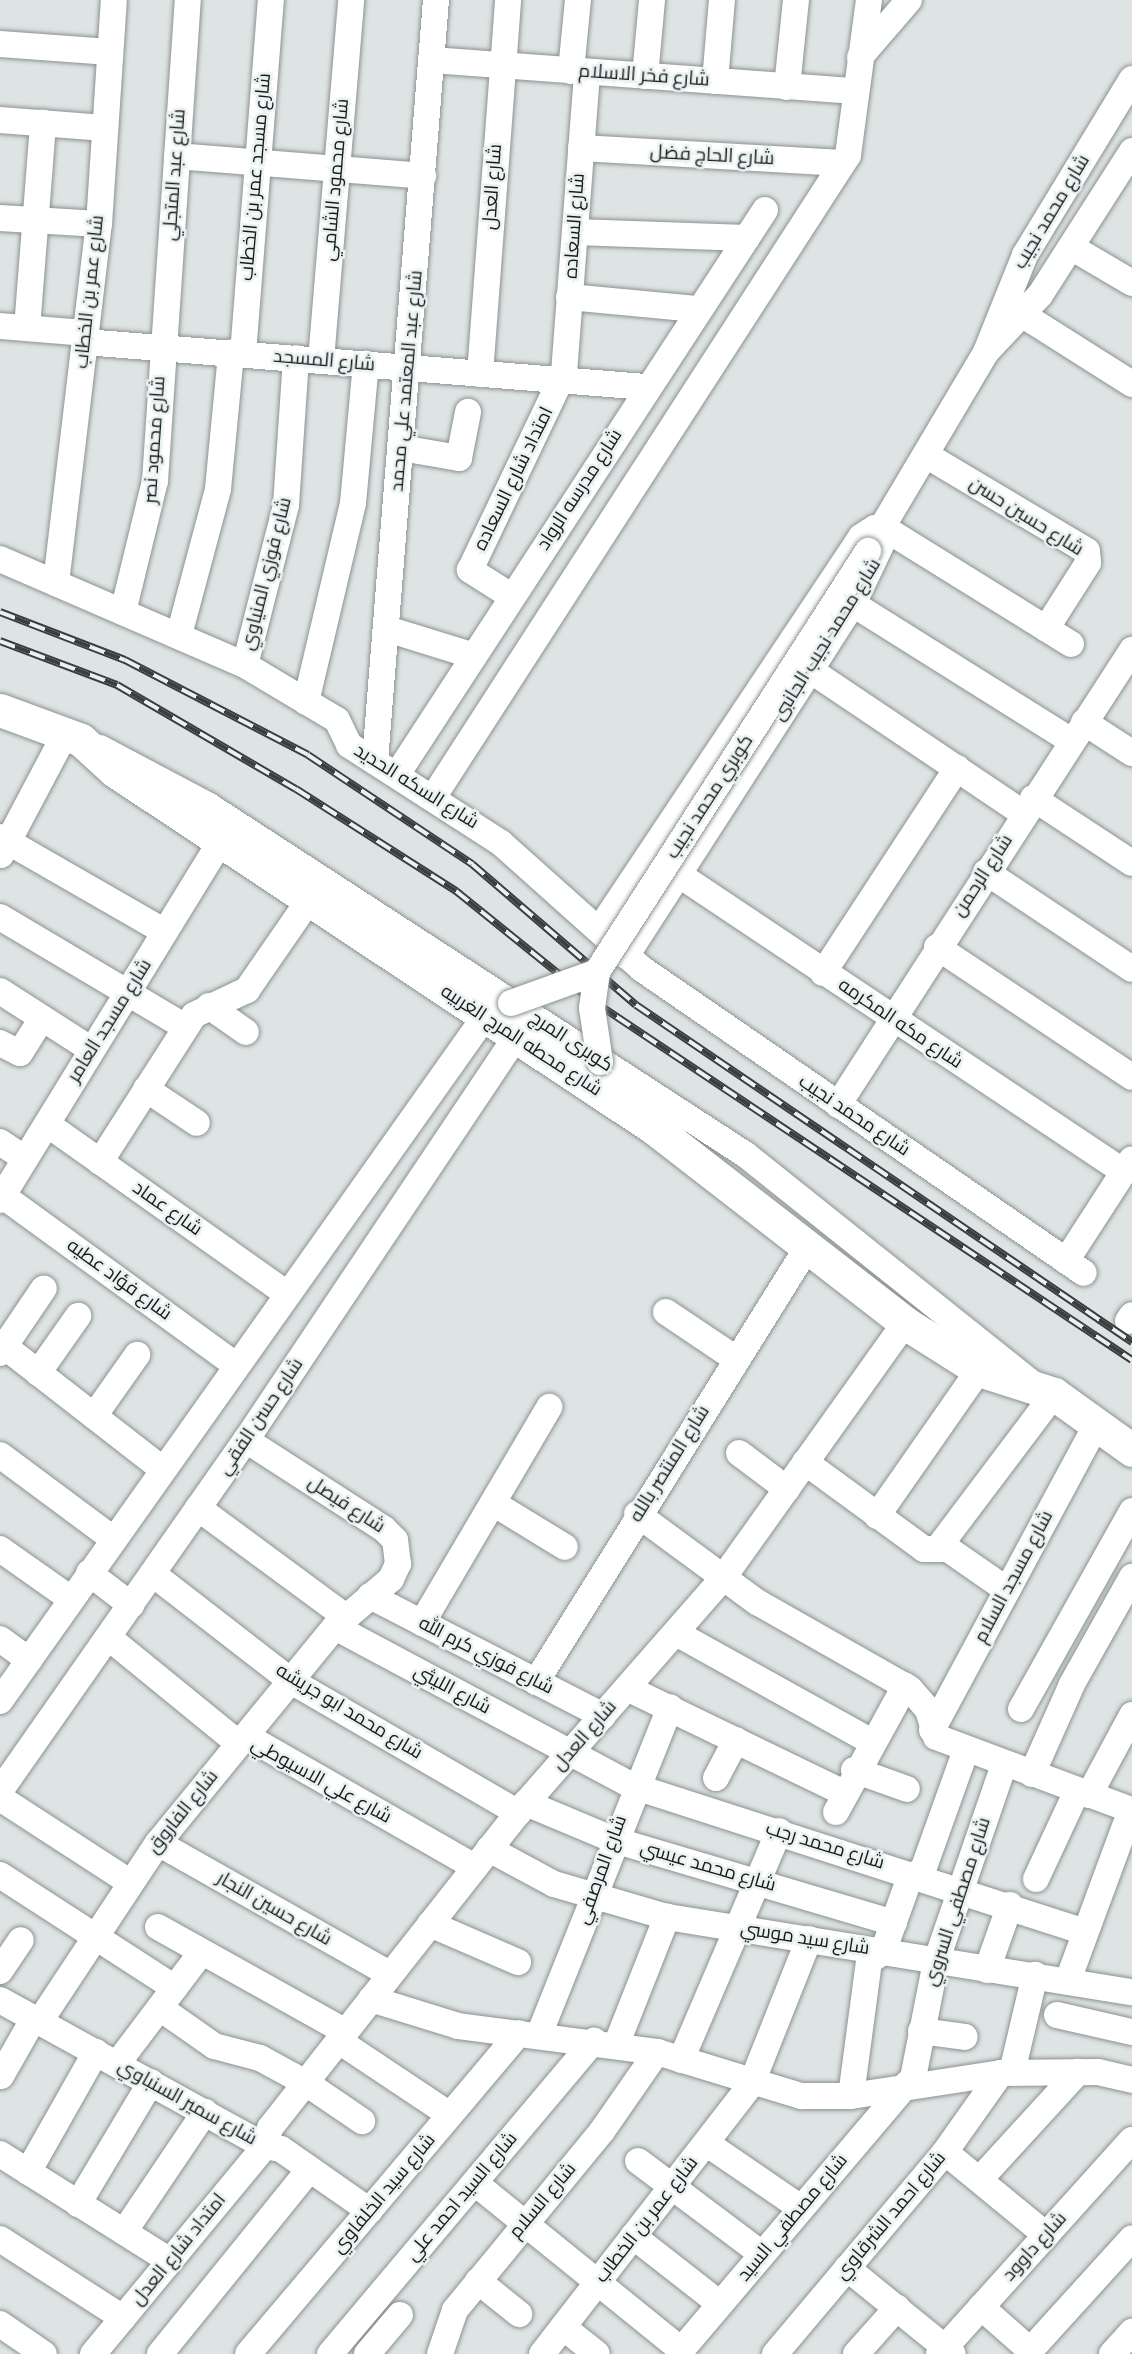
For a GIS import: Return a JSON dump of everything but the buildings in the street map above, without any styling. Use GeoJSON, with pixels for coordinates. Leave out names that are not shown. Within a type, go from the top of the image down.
{"type":"FeatureCollection","features":[{"type":"Feature","properties":{"kind":"main road","name":"شارع محطه المرج الغربيه"},"geometry":{"type":"LineString","coordinates":[[0,710],[73,737],[115,771],[309,900],[498,1010],[515,1038],[654,1128],[905,1323],[979,1370],[1044,1389]]}},
{"type":"Feature","properties":{"kind":"main road"},"geometry":{"type":"LineString","coordinates":[[1044,1389],[1132,1450]]}},
{"type":"Feature","properties":{"kind":"street","name":"شارع عمر بن الخطاب"},"geometry":{"type":"LineString","coordinates":[[56,583],[99,224],[114,0]]}},
{"type":"Feature","properties":{"kind":"street","name":"شارع عبد المتجلي"},"geometry":{"type":"LineString","coordinates":[[163,349],[188,0]]}},
{"type":"Feature","properties":{"kind":"street","name":"شارع مسجد عمر بن الخطاب"},"geometry":{"type":"LineString","coordinates":[[179,635],[218,489],[237,354],[271,0]]}},
{"type":"Feature","properties":{"kind":"street","name":"شارع محمود الشامي"},"geometry":{"type":"LineString","coordinates":[[309,359],[337,169],[351,0]]}},
{"type":"Feature","properties":{"kind":"street","name":"شارع عبد المعتمد علي محمد"},"geometry":{"type":"LineString","coordinates":[[386,767],[387,629],[436,0]]}},
{"type":"Feature","properties":{"kind":"street","name":"شارع العدل"},"geometry":{"type":"LineString","coordinates":[[480,374],[508,0]]}},
{"type":"Feature","properties":{"kind":"street","name":"شارع السعاده"},"geometry":{"type":"LineString","coordinates":[[562,380],[581,148],[578,0]]}},
{"type":"Feature","properties":{"kind":"street"},"geometry":{"type":"LineString","coordinates":[[645,76],[652,0]]}},
{"type":"Feature","properties":{"kind":"street"},"geometry":{"type":"LineString","coordinates":[[715,81],[722,0]]}},
{"type":"Feature","properties":{"kind":"street"},"geometry":{"type":"LineString","coordinates":[[787,87],[796,0]]}},
{"type":"Feature","properties":{"kind":"street"},"geometry":{"type":"LineString","coordinates":[[434,796],[843,163],[869,0]]}},
{"type":"Feature","properties":{"kind":"street"},"geometry":{"type":"LineString","coordinates":[[860,57],[909,0]]}},
{"type":"Feature","properties":{"kind":"street"},"geometry":{"type":"LineString","coordinates":[[0,44],[110,52]]}},
{"type":"Feature","properties":{"kind":"street","name":"شارع فخر الاسلام"},"geometry":{"type":"LineString","coordinates":[[432,60],[856,91]]}},
{"type":"Feature","properties":{"kind":"street","name":"شارع محمد نجيب"},"geometry":{"type":"LineString","coordinates":[[868,551],[986,352],[1008,285],[1132,79]]}},
{"type":"Feature","properties":{"kind":"street"},"geometry":{"type":"LineString","coordinates":[[0,120],[105,128]]}},
{"type":"Feature","properties":{"kind":"street"},"geometry":{"type":"LineString","coordinates":[[27,328],[43,123]]}},
{"type":"Feature","properties":{"kind":"street","name":"شارع الحاج فضل"},"geometry":{"type":"LineString","coordinates":[[581,148],[843,163]]}},
{"type":"Feature","properties":{"kind":"street","name":"شارع محمد نجيب"},"geometry":{"type":"LineString","coordinates":[[986,352],[1023,315],[1071,247],[1132,151]]}},
{"type":"Feature","properties":{"kind":"street"},"geometry":{"type":"LineString","coordinates":[[177,156],[423,176]]}},
{"type":"Feature","properties":{"kind":"street","name":"شارع مدرسه الرواد"},"geometry":{"type":"LineString","coordinates":[[386,767],[474,656],[696,309],[765,209]]}},
{"type":"Feature","properties":{"kind":"street"},"geometry":{"type":"LineString","coordinates":[[0,218],[99,224]]}},
{"type":"Feature","properties":{"kind":"street"},"geometry":{"type":"LineString","coordinates":[[575,232],[747,238]]}},
{"type":"Feature","properties":{"kind":"street"},"geometry":{"type":"LineString","coordinates":[[1071,247],[1132,283]]}},
{"type":"Feature","properties":{"kind":"street"},"geometry":{"type":"LineString","coordinates":[[569,297],[696,309]]}},
{"type":"Feature","properties":{"kind":"street"},"geometry":{"type":"LineString","coordinates":[[1023,315],[1132,384]]}},
{"type":"Feature","properties":{"kind":"street","name":"شارع المسجد"},"geometry":{"type":"LineString","coordinates":[[0,326],[163,349],[646,387]]}},
{"type":"Feature","properties":{"kind":"street","name":"شارع محمود نصر"},"geometry":{"type":"LineString","coordinates":[[123,612],[149,520],[163,349]]}},
{"type":"Feature","properties":{"kind":"street","name":"شارع فوزي المنياوي"},"geometry":{"type":"LineString","coordinates":[[245,665],[286,505],[309,359]]}},
{"type":"Feature","properties":{"kind":"street"},"geometry":{"type":"LineString","coordinates":[[306,702],[354,503],[366,364]]}},
{"type":"Feature","properties":{"kind":"street","name":"امتداد شارع السعاده"},"geometry":{"type":"LineString","coordinates":[[511,596],[474,578],[471,567],[562,380]]}},
{"type":"Feature","properties":{"kind":"street"},"geometry":{"type":"LineString","coordinates":[[401,448],[459,457],[468,412]]}},
{"type":"Feature","properties":{"kind":"street","name":"شارع حسين حسن"},"geometry":{"type":"LineString","coordinates":[[926,455],[1087,551],[1088,563],[1046,629]]}},
{"type":"Feature","properties":{"kind":"street"},"geometry":{"type":"LineString","coordinates":[[884,528],[1071,644]]}},
{"type":"Feature","properties":{"kind":"street","name":"شارع محمد نجيب الجانبى"},"geometry":{"type":"LineString","coordinates":[[599,930],[861,537],[884,528],[883,549],[853,604],[626,956]]}},
{"type":"Feature","properties":{"kind":"street","name":"كوبري محمد نجيب"},"geometry":{"type":"LineString","coordinates":[[600,1062],[592,1008],[597,972],[868,551]]}},
{"type":"Feature","properties":{"kind":"street","name":"شارع السكه الحديد"},"geometry":{"type":"LineString","coordinates":[[0,559],[245,665],[337,720],[349,746],[434,796],[534,869],[626,956]]}},
{"type":"Feature","properties":{"kind":"street"},"geometry":{"type":"LineString","coordinates":[[853,604],[1077,732],[1132,753]]}},
{"type":"Feature","properties":{"kind":"street"},"geometry":{"type":"LineString","coordinates":[[387,629],[474,656]]}},
{"type":"Feature","properties":{"kind":"street","name":"شارع الرحمن"},"geometry":{"type":"LineString","coordinates":[[838,1105],[1028,805],[1132,650]]}},
{"type":"Feature","properties":{"kind":"street"},"geometry":{"type":"LineString","coordinates":[[810,670],[957,768],[1132,863]]}},
{"type":"Feature","properties":{"kind":"street"},"geometry":{"type":"LineString","coordinates":[[73,737],[3,845],[164,932]]}},
{"type":"Feature","properties":{"kind":"street","name":"كوبرى المرج"},"geometry":{"type":"LineString","coordinates":[[73,737],[209,806],[498,1010],[600,1062],[774,1174],[946,1315],[1044,1389]]}},
{"type":"Feature","properties":{"kind":"street"},"geometry":{"type":"LineString","coordinates":[[823,973],[957,768]]}},
{"type":"Feature","properties":{"kind":"street","name":"شارع مسجد العامر"},"geometry":{"type":"LineString","coordinates":[[1,1198],[221,841]]}},
{"type":"Feature","properties":{"kind":"street"},"geometry":{"type":"LineString","coordinates":[[986,872],[1132,969]]}},
{"type":"Feature","properties":{"kind":"street","name":"شارع مكه المكرمه"},"geometry":{"type":"LineString","coordinates":[[678,874],[892,1019],[1128,1165]]}},
{"type":"Feature","properties":{"kind":"street"},"geometry":{"type":"LineString","coordinates":[[100,1162],[185,1027],[209,1006],[247,990],[309,900]]}},
{"type":"Feature","properties":{"kind":"street"},"geometry":{"type":"LineString","coordinates":[[0,917],[185,1027]]}},
{"type":"Feature","properties":{"kind":"street"},"geometry":{"type":"LineString","coordinates":[[937,947],[1132,1077]]}},
{"type":"Feature","properties":{"kind":"street","name":"شارع محمد نجيب"},"geometry":{"type":"LineString","coordinates":[[626,956],[1075,1267],[1128,1165]]}},
{"type":"Feature","properties":{"kind":"street"},"geometry":{"type":"LineString","coordinates":[[0,1701],[287,1294],[498,1010],[597,972]]}},
{"type":"Feature","properties":{"kind":"street"},"geometry":{"type":"LineString","coordinates":[[0,991],[92,1050]]}},
{"type":"Feature","properties":{"kind":"street"},"geometry":{"type":"LineString","coordinates":[[209,1006],[246,1032]]}},
{"type":"Feature","properties":{"kind":"street"},"geometry":{"type":"LineString","coordinates":[[0,1043],[20,1053],[42,1018]]}},
{"type":"Feature","properties":{"kind":"street","name":"شارع حسن الفقي"},"geometry":{"type":"LineString","coordinates":[[0,1791],[246,1440],[515,1038]]}},
{"type":"Feature","properties":{"kind":"street"},"geometry":{"type":"LineString","coordinates":[[146,1089],[197,1123]]}},
{"type":"Feature","properties":{"kind":"street","name":"شارع عماد"},"geometry":{"type":"LineString","coordinates":[[47,1124],[287,1294]]}},
{"type":"Feature","properties":{"kind":"street"},"geometry":{"type":"LineString","coordinates":[[0,1142],[25,1159]]}},
{"type":"Feature","properties":{"kind":"street","name":"شارع فؤاد عطيه"},"geometry":{"type":"LineString","coordinates":[[1,1198],[236,1365]]}},
{"type":"Feature","properties":{"kind":"street","name":"شارع المنتصر بالله"},"geometry":{"type":"LineString","coordinates":[[536,1682],[637,1514],[807,1248]]}},
{"type":"Feature","properties":{"kind":"street"},"geometry":{"type":"LineString","coordinates":[[44,1288],[2,1350],[38,1373],[162,1469]]}},
{"type":"Feature","properties":{"kind":"street"},"geometry":{"type":"LineString","coordinates":[[666,1312],[736,1359]]}},
{"type":"Feature","properties":{"kind":"street"},"geometry":{"type":"LineString","coordinates":[[38,1373],[78,1316]]}},
{"type":"Feature","properties":{"kind":"street","name":"شارع العدل"},"geometry":{"type":"LineString","coordinates":[[265,2146],[271,2128],[522,1808],[723,1578],[905,1323]]}},
{"type":"Feature","properties":{"kind":"street"},"geometry":{"type":"LineString","coordinates":[[94,1416],[137,1355]]}},
{"type":"Feature","properties":{"kind":"street"},"geometry":{"type":"LineString","coordinates":[[877,1516],[979,1370]]}},
{"type":"Feature","properties":{"kind":"street"},"geometry":{"type":"LineString","coordinates":[[938,1548],[1044,1389]]}},
{"type":"Feature","properties":{"kind":"street"},"geometry":{"type":"LineString","coordinates":[[422,1623],[549,1407]]}},
{"type":"Feature","properties":{"kind":"street","name":"شارع مسجد السلام"},"geometry":{"type":"LineString","coordinates":[[932,1730],[1096,1425]]}},
{"type":"Feature","properties":{"kind":"street","name":"شارع فيصل"},"geometry":{"type":"LineString","coordinates":[[246,1440],[395,1540],[398,1564],[370,1595],[340,1622]]}},
{"type":"Feature","properties":{"kind":"street"},"geometry":{"type":"LineString","coordinates":[[739,1453],[787,1489]]}},
{"type":"Feature","properties":{"kind":"street"},"geometry":{"type":"LineString","coordinates":[[0,1455],[113,1539]]}},
{"type":"Feature","properties":{"kind":"street"},"geometry":{"type":"LineString","coordinates":[[806,1462],[924,1549],[948,1549],[1007,1590]]}},
{"type":"Feature","properties":{"kind":"street"},"geometry":{"type":"LineString","coordinates":[[493,1503],[565,1547]]}},
{"type":"Feature","properties":{"kind":"street","name":"شارع الليثي"},"geometry":{"type":"LineString","coordinates":[[198,1508],[340,1622],[570,1753]]}},
{"type":"Feature","properties":{"kind":"street"},"geometry":{"type":"LineString","coordinates":[[1021,1709],[1132,1511]]}},
{"type":"Feature","properties":{"kind":"street"},"geometry":{"type":"LineString","coordinates":[[637,1514],[723,1578],[905,1686],[928,1710],[932,1730],[966,1750],[1130,1810],[1083,1931],[1069,1978]]}},
{"type":"Feature","properties":{"kind":"street"},"geometry":{"type":"LineString","coordinates":[[0,1549],[71,1599]]}},
{"type":"Feature","properties":{"kind":"street"},"geometry":{"type":"LineString","coordinates":[[89,1573],[131,1605]]}},
{"type":"Feature","properties":{"kind":"street","name":"شارع محمد ابو جريشه"},"geometry":{"type":"LineString","coordinates":[[153,1574],[291,1681],[522,1808]]}},
{"type":"Feature","properties":{"kind":"street"},"geometry":{"type":"LineString","coordinates":[[1032,1774],[1072,1684],[1132,1577]]}},
{"type":"Feature","properties":{"kind":"street","name":"شارع فوزي كرم الله"},"geometry":{"type":"LineString","coordinates":[[370,1595],[603,1716]]}},
{"type":"Feature","properties":{"kind":"street","name":"شارع الفاروق"},"geometry":{"type":"LineString","coordinates":[[1,2076],[128,1881],[340,1622]]}},
{"type":"Feature","properties":{"kind":"street"},"geometry":{"type":"LineString","coordinates":[[676,1633],[870,1741]]}},
{"type":"Feature","properties":{"kind":"street","name":"شارع علي الاسيوطي"},"geometry":{"type":"LineString","coordinates":[[108,1637],[232,1738],[253,1740],[482,1858]]}},
{"type":"Feature","properties":{"kind":"street"},"geometry":{"type":"LineString","coordinates":[[0,1639],[29,1660]]}},
{"type":"Feature","properties":{"kind":"street"},"geometry":{"type":"LineString","coordinates":[[844,1792],[870,1741],[905,1686]]}},
{"type":"Feature","properties":{"kind":"street"},"geometry":{"type":"LineString","coordinates":[[627,1688],[844,1792],[907,1789]]}},
{"type":"Feature","properties":{"kind":"street","name":"شارع المرصفي"},"geometry":{"type":"LineString","coordinates":[[529,2034],[593,1897],[634,1786],[670,1707]]}},
{"type":"Feature","properties":{"kind":"street"},"geometry":{"type":"LineString","coordinates":[[1036,1879],[1083,1793],[1132,1715]]}},
{"type":"Feature","properties":{"kind":"street"},"geometry":{"type":"LineString","coordinates":[[716,1777],[736,1740]]}},
{"type":"Feature","properties":{"kind":"street"},"geometry":{"type":"LineString","coordinates":[[851,2096],[869,1961],[883,1952],[910,1877],[918,1874],[966,1750]]}},
{"type":"Feature","properties":{"kind":"street","name":"شارع محمد رجب"},"geometry":{"type":"LineString","coordinates":[[570,1753],[634,1786],[918,1874],[1083,1931]]}},
{"type":"Feature","properties":{"kind":"street","name":"شارع مصطفي السروي"},"geometry":{"type":"LineString","coordinates":[[910,2083],[936,1962],[963,1889],[960,1881],[1004,1764]]}},
{"type":"Feature","properties":{"kind":"street"},"geometry":{"type":"LineString","coordinates":[[0,1798],[128,1881]]}},
{"type":"Feature","properties":{"kind":"street","name":"شارع محمد عيسي"},"geometry":{"type":"LineString","coordinates":[[522,1808],[614,1840],[762,1881],[894,1923]]}},
{"type":"Feature","properties":{"kind":"street","name":"شارع السلام"},"geometry":{"type":"LineString","coordinates":[[440,2354],[456,2309],[524,2223],[669,2056],[762,1881],[779,1831]]}},
{"type":"Feature","properties":{"kind":"street","name":"شارع حسين النجار"},"geometry":{"type":"LineString","coordinates":[[158,1843],[390,1974]]}},
{"type":"Feature","properties":{"kind":"street","name":"شارع سيد موسي"},"geometry":{"type":"LineString","coordinates":[[482,1858],[517,1868],[593,1897],[667,1917],[987,1970],[1069,1978],[1132,1992]]}},
{"type":"Feature","properties":{"kind":"street"},"geometry":{"type":"LineString","coordinates":[[0,1875],[92,1935],[167,1998],[214,2046],[260,2058],[306,2083],[362,2121]]}},
{"type":"Feature","properties":{"kind":"street"},"geometry":{"type":"LineString","coordinates":[[987,1970],[1010,1905]]}},
{"type":"Feature","properties":{"kind":"street","name":"شارع السيد احمد علي"},"geometry":{"type":"LineString","coordinates":[[330,2354],[475,2183],[606,2042],[667,1917]]}},
{"type":"Feature","properties":{"kind":"street"},"geometry":{"type":"LineString","coordinates":[[430,1924],[518,1962]]}},
{"type":"Feature","properties":{"kind":"street"},"geometry":{"type":"LineString","coordinates":[[158,1927],[342,2036],[450,2115]]}},
{"type":"Feature","properties":{"kind":"street"},"geometry":{"type":"LineString","coordinates":[[0,1971],[22,1940]]}},
{"type":"Feature","properties":{"kind":"street","name":"شارع عمر بن الخطاب"},"geometry":{"type":"LineString","coordinates":[[542,2354],[751,2085],[809,1940]]}},
{"type":"Feature","properties":{"kind":"street"},"geometry":{"type":"LineString","coordinates":[[28,2172],[106,2058],[167,1998],[201,1953]]}},
{"type":"Feature","properties":{"kind":"street"},"geometry":{"type":"LineString","coordinates":[[1006,2073],[1035,1975]]}},
{"type":"Feature","properties":{"kind":"street"},"geometry":{"type":"LineString","coordinates":[[371,1999],[435,2021],[606,2042],[669,2056],[751,2085],[800,2096],[851,2096],[910,2083],[1006,2073],[1078,2072],[1132,2080]]}},
{"type":"Feature","properties":{"kind":"street","name":"شارع سمير السنباوي"},"geometry":{"type":"LineString","coordinates":[[2,2004],[37,2019],[265,2146],[281,2149],[370,2211]]}},
{"type":"Feature","properties":{"kind":"street"},"geometry":{"type":"LineString","coordinates":[[1057,2015],[1132,2032]]}},
{"type":"Feature","properties":{"kind":"street"},"geometry":{"type":"LineString","coordinates":[[921,2031],[965,2037]]}},
{"type":"Feature","properties":{"kind":"street","name":"شارع سيد الخلفاوي"},"geometry":{"type":"LineString","coordinates":[[248,2354],[450,2115],[529,2034]]}},
{"type":"Feature","properties":{"kind":"street"},"geometry":{"type":"LineString","coordinates":[[981,2178],[1078,2072]]}},
{"type":"Feature","properties":{"kind":"street","name":"شارع احمد الشرقاوي"},"geometry":{"type":"LineString","coordinates":[[775,2354],[945,2152],[1006,2073]]}},
{"type":"Feature","properties":{"kind":"street"},"geometry":{"type":"LineString","coordinates":[[78,2204],[151,2082]]}},
{"type":"Feature","properties":{"kind":"street","name":"شارع مصطفي السيد"},"geometry":{"type":"LineString","coordinates":[[680,2352],[910,2083]]}},
{"type":"Feature","properties":{"kind":"street"},"geometry":{"type":"LineString","coordinates":[[124,2232],[205,2112]]}},
{"type":"Feature","properties":{"kind":"street"},"geometry":{"type":"LineString","coordinates":[[706,2143],[801,2208]]}},
{"type":"Feature","properties":{"kind":"street","name":"امتداد شارع العدل"},"geometry":{"type":"LineString","coordinates":[[93,2354],[265,2146]]}},
{"type":"Feature","properties":{"kind":"street","name":"شارع داوود"},"geometry":{"type":"LineString","coordinates":[[945,2352],[981,2307],[1046,2235],[1129,2151]]}},
{"type":"Feature","properties":{"kind":"street"},"geometry":{"type":"LineString","coordinates":[[945,2152],[981,2178],[1046,2235]]}},
{"type":"Feature","properties":{"kind":"street"},"geometry":{"type":"LineString","coordinates":[[0,2154],[170,2261]]}},
{"type":"Feature","properties":{"kind":"street"},"geometry":{"type":"LineString","coordinates":[[638,2161],[762,2254]]}},
{"type":"Feature","properties":{"kind":"street"},"geometry":{"type":"LineString","coordinates":[[160,2354],[310,2169]]}},
{"type":"Feature","properties":{"kind":"street"},"geometry":{"type":"LineString","coordinates":[[475,2183],[680,2352]]}},
{"type":"Feature","properties":{"kind":"street"},"geometry":{"type":"LineString","coordinates":[[633,2236],[720,2304]]}},
{"type":"Feature","properties":{"kind":"street"},"geometry":{"type":"LineString","coordinates":[[981,2307],[1028,2352],[1132,2238]]}},
{"type":"Feature","properties":{"kind":"street"},"geometry":{"type":"LineString","coordinates":[[0,2239],[123,2318]]}},
{"type":"Feature","properties":{"kind":"street"},"geometry":{"type":"LineString","coordinates":[[847,2269],[897,2308],[945,2352]]}},
{"type":"Feature","properties":{"kind":"street"},"geometry":{"type":"LineString","coordinates":[[478,2281],[519,2314]]}},
{"type":"Feature","properties":{"kind":"street"},"geometry":{"type":"LineString","coordinates":[[367,2354],[408,2321],[379,2296]]}},
{"type":"Feature","properties":{"kind":"street"},"geometry":{"type":"LineString","coordinates":[[856,2354],[897,2308]]}},
{"type":"Feature","properties":{"kind":"street"},"geometry":{"type":"LineString","coordinates":[[0,2324],[44,2354]]}},
{"type":"Feature","properties":{"kind":"street"},"geometry":{"type":"LineString","coordinates":[[563,2327],[597,2354]]}},
{"type":"Feature","properties":{"kind":"street"},"geometry":{"type":"LineString","coordinates":[[1112,2354],[1132,2332]]}},
{"type":"Feature","properties":{"kind":"railway"},"geometry":{"type":"LineString","coordinates":[[0,612],[125,660],[308,755],[472,864],[636,1005],[1132,1342]]}},
{"type":"Feature","properties":{"kind":"railway"},"geometry":{"type":"LineString","coordinates":[[0,641],[117,685],[296,789],[456,891],[590,999],[1132,1360]]}}]}
